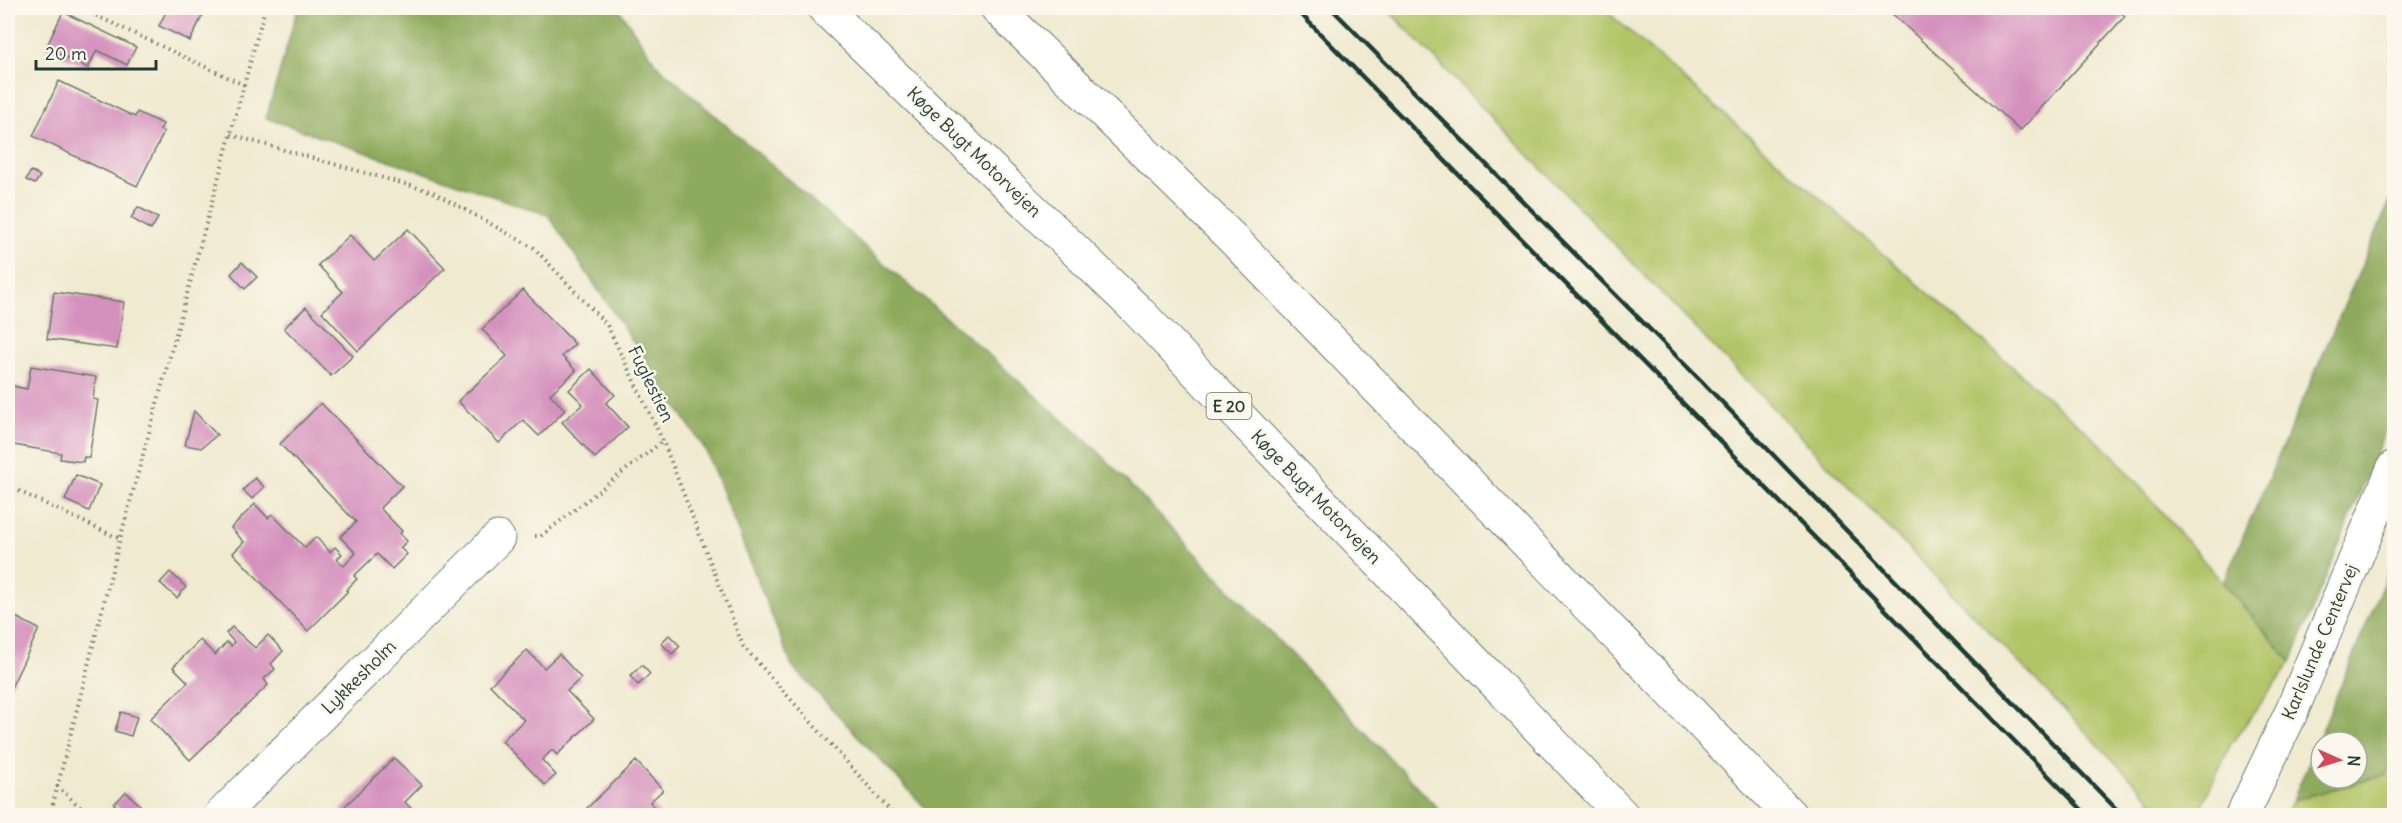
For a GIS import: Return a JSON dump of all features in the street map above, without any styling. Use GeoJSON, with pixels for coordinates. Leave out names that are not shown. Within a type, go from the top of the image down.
{"type":"FeatureCollection","features":[{"type":"Feature","properties":{"kind":"main road","name":"Køge Bugt Motorvejen"},"geometry":{"type":"LineString","coordinates":[[824,8],[1136,309],[1623,816]]}},
{"type":"Feature","properties":{"kind":"main road"},"geometry":{"type":"LineString","coordinates":[[997,8],[1232,238],[1791,816]]}},
{"type":"Feature","properties":{"kind":"main road","name":"Karlslunde Centervej"},"geometry":{"type":"LineString","coordinates":[[2242,816],[2263,774],[2394,467]]}},
{"type":"Feature","properties":{"kind":"main road","name":"Lykkesholm"},"geometry":{"type":"LineString","coordinates":[[220,816],[498,538]]}},
{"type":"Feature","properties":{"kind":"path"},"geometry":{"type":"LineString","coordinates":[[80,8],[244,85]]}},
{"type":"Feature","properties":{"kind":"path"},"geometry":{"type":"LineString","coordinates":[[50,816],[120,539],[265,8]]}},
{"type":"Feature","properties":{"kind":"path","name":"Fuglestien"},"geometry":{"type":"LineString","coordinates":[[231,135],[433,192],[534,248],[607,325],[663,441],[742,646],[895,816]]}},
{"type":"Feature","properties":{"kind":"path"},"geometry":{"type":"LineString","coordinates":[[498,538],[541,536],[663,441]]}},
{"type":"Feature","properties":{"kind":"path"},"geometry":{"type":"LineString","coordinates":[[8,486],[120,539]]}},
{"type":"Feature","properties":{"kind":"path"},"geometry":{"type":"LineString","coordinates":[[57,786],[90,816]]}},
{"type":"Feature","properties":{"kind":"green space"},"geometry":{"type":"Polygon","coordinates":[[[298,8],[618,8],[657,65],[1094,447],[1444,815],[932,815],[792,666],[705,449],[548,215],[266,118],[298,8]]]}},
{"type":"Feature","properties":{"kind":"green space"},"geometry":{"type":"Polygon","coordinates":[[[1386,8],[1603,8],[2112,454],[2291,662],[2231,744],[2197,815],[2166,815],[1386,8]]]}},
{"type":"Feature","properties":{"kind":"green space"},"geometry":{"type":"Polygon","coordinates":[[[2394,192],[2394,409],[2291,662],[2223,583],[2394,192]]]}},
{"type":"Feature","properties":{"kind":"green space"},"geometry":{"type":"Polygon","coordinates":[[[2394,558],[2394,760],[2388,774],[2369,779],[2369,730],[2322,730],[2394,558]]]}},
{"type":"Feature","properties":{"kind":"green space"},"geometry":{"type":"Polygon","coordinates":[[[2309,762],[2309,790],[2330,790],[2293,800],[2309,762]]]}},
{"type":"Feature","properties":{"kind":"green space"},"geometry":{"type":"Polygon","coordinates":[[[2388,774],[2394,782],[2394,815],[2285,816],[2293,800],[2330,790],[2369,790],[2369,779],[2388,774]]]}},
{"type":"Feature","properties":{"kind":"building"},"geometry":{"type":"Polygon","coordinates":[[[168,8],[206,8],[190,41],[159,26],[168,8]]]}},
{"type":"Feature","properties":{"kind":"building"},"geometry":{"type":"Polygon","coordinates":[[[1886,8],[2115,8],[2125,16],[2020,131],[1886,8]]]}},
{"type":"Feature","properties":{"kind":"building"},"geometry":{"type":"Polygon","coordinates":[[[63,12],[136,47],[127,65],[97,50],[88,68],[46,48],[63,12]]]}},
{"type":"Feature","properties":{"kind":"building"},"geometry":{"type":"Polygon","coordinates":[[[59,81],[135,117],[137,112],[163,124],[160,130],[164,132],[137,186],[33,136],[59,81]]]}},
{"type":"Feature","properties":{"kind":"building"},"geometry":{"type":"Polygon","coordinates":[[[31,171],[40,176],[35,184],[26,180],[31,171]]]}},
{"type":"Feature","properties":{"kind":"building"},"geometry":{"type":"Polygon","coordinates":[[[138,207],[158,218],[151,230],[131,218],[138,207]]]}},
{"type":"Feature","properties":{"kind":"building"},"geometry":{"type":"Polygon","coordinates":[[[408,229],[445,268],[358,351],[322,312],[343,292],[318,265],[350,235],[374,261],[408,229]]]}},
{"type":"Feature","properties":{"kind":"building"},"geometry":{"type":"Polygon","coordinates":[[[242,262],[257,277],[245,289],[231,274],[242,262]]]}},
{"type":"Feature","properties":{"kind":"building"},"geometry":{"type":"Polygon","coordinates":[[[523,290],[575,344],[562,356],[576,371],[550,394],[565,410],[539,436],[523,420],[499,443],[458,401],[507,356],[482,329],[523,290]]]}},
{"type":"Feature","properties":{"kind":"building"},"geometry":{"type":"Polygon","coordinates":[[[54,292],[124,302],[117,349],[47,339],[54,292]]]}},
{"type":"Feature","properties":{"kind":"building"},"geometry":{"type":"Polygon","coordinates":[[[306,307],[353,356],[331,376],[284,328],[306,307]]]}},
{"type":"Feature","properties":{"kind":"building"},"geometry":{"type":"Polygon","coordinates":[[[31,366],[96,377],[93,399],[98,400],[89,458],[84,457],[83,462],[60,459],[61,453],[8,444],[8,385],[27,389],[31,366]]]}},
{"type":"Feature","properties":{"kind":"building"},"geometry":{"type":"Polygon","coordinates":[[[591,369],[615,395],[606,403],[628,427],[595,458],[562,422],[583,404],[569,390],[591,369]]]}},
{"type":"Feature","properties":{"kind":"building"},"geometry":{"type":"Polygon","coordinates":[[[321,403],[402,486],[380,508],[402,531],[400,534],[407,541],[400,548],[407,554],[392,569],[377,554],[354,576],[357,579],[346,590],[348,591],[308,631],[233,553],[244,542],[231,528],[255,504],[268,518],[272,514],[305,548],[316,537],[330,552],[335,547],[342,554],[337,559],[344,566],[356,553],[340,537],[356,522],[280,444],[321,403]]]}},
{"type":"Feature","properties":{"kind":"building"},"geometry":{"type":"Polygon","coordinates":[[[194,411],[217,435],[201,448],[185,445],[194,411]]]}},
{"type":"Feature","properties":{"kind":"building"},"geometry":{"type":"Polygon","coordinates":[[[76,475],[100,485],[89,511],[65,500],[76,475]]]}},
{"type":"Feature","properties":{"kind":"building"},"geometry":{"type":"Polygon","coordinates":[[[255,478],[264,487],[252,499],[243,490],[255,478]]]}},
{"type":"Feature","properties":{"kind":"building"},"geometry":{"type":"Polygon","coordinates":[[[170,572],[186,587],[177,598],[160,583],[170,572]]]}},
{"type":"Feature","properties":{"kind":"building"},"geometry":{"type":"Polygon","coordinates":[[[8,613],[39,629],[8,694],[8,613]]]}},
{"type":"Feature","properties":{"kind":"building"},"geometry":{"type":"Polygon","coordinates":[[[232,627],[255,648],[268,635],[283,651],[271,664],[275,669],[264,679],[268,685],[190,760],[150,719],[188,682],[173,667],[200,640],[215,655],[227,642],[231,646],[234,642],[226,633],[232,627]]]}},
{"type":"Feature","properties":{"kind":"building"},"geometry":{"type":"Polygon","coordinates":[[[669,635],[680,646],[672,654],[661,643],[669,635]]]}},
{"type":"Feature","properties":{"kind":"building"},"geometry":{"type":"Polygon","coordinates":[[[527,650],[544,668],[559,654],[581,678],[567,691],[594,719],[557,755],[552,750],[542,760],[556,775],[545,785],[502,741],[524,720],[490,685],[527,650]]]}},
{"type":"Feature","properties":{"kind":"building"},"geometry":{"type":"Polygon","coordinates":[[[642,665],[650,674],[638,685],[630,676],[642,665]]]}},
{"type":"Feature","properties":{"kind":"building"},"geometry":{"type":"Polygon","coordinates":[[[121,712],[137,717],[131,736],[115,731],[121,712]]]}},
{"type":"Feature","properties":{"kind":"building"},"geometry":{"type":"Polygon","coordinates":[[[394,758],[422,785],[405,802],[418,816],[346,816],[341,810],[394,758]]]}},
{"type":"Feature","properties":{"kind":"building"},"geometry":{"type":"Polygon","coordinates":[[[636,761],[663,790],[650,802],[662,816],[590,816],[585,810],[636,761]]]}},
{"type":"Feature","properties":{"kind":"building"},"geometry":{"type":"Polygon","coordinates":[[[126,792],[140,805],[129,816],[126,816],[114,804],[126,792]]]}},
{"type":"Feature","properties":{"kind":"railway"},"geometry":{"type":"LineString","coordinates":[[1295,8],[2088,816]]}},
{"type":"Feature","properties":{"kind":"railway"},"geometry":{"type":"LineString","coordinates":[[1331,8],[1721,401],[2123,816]]}}]}
